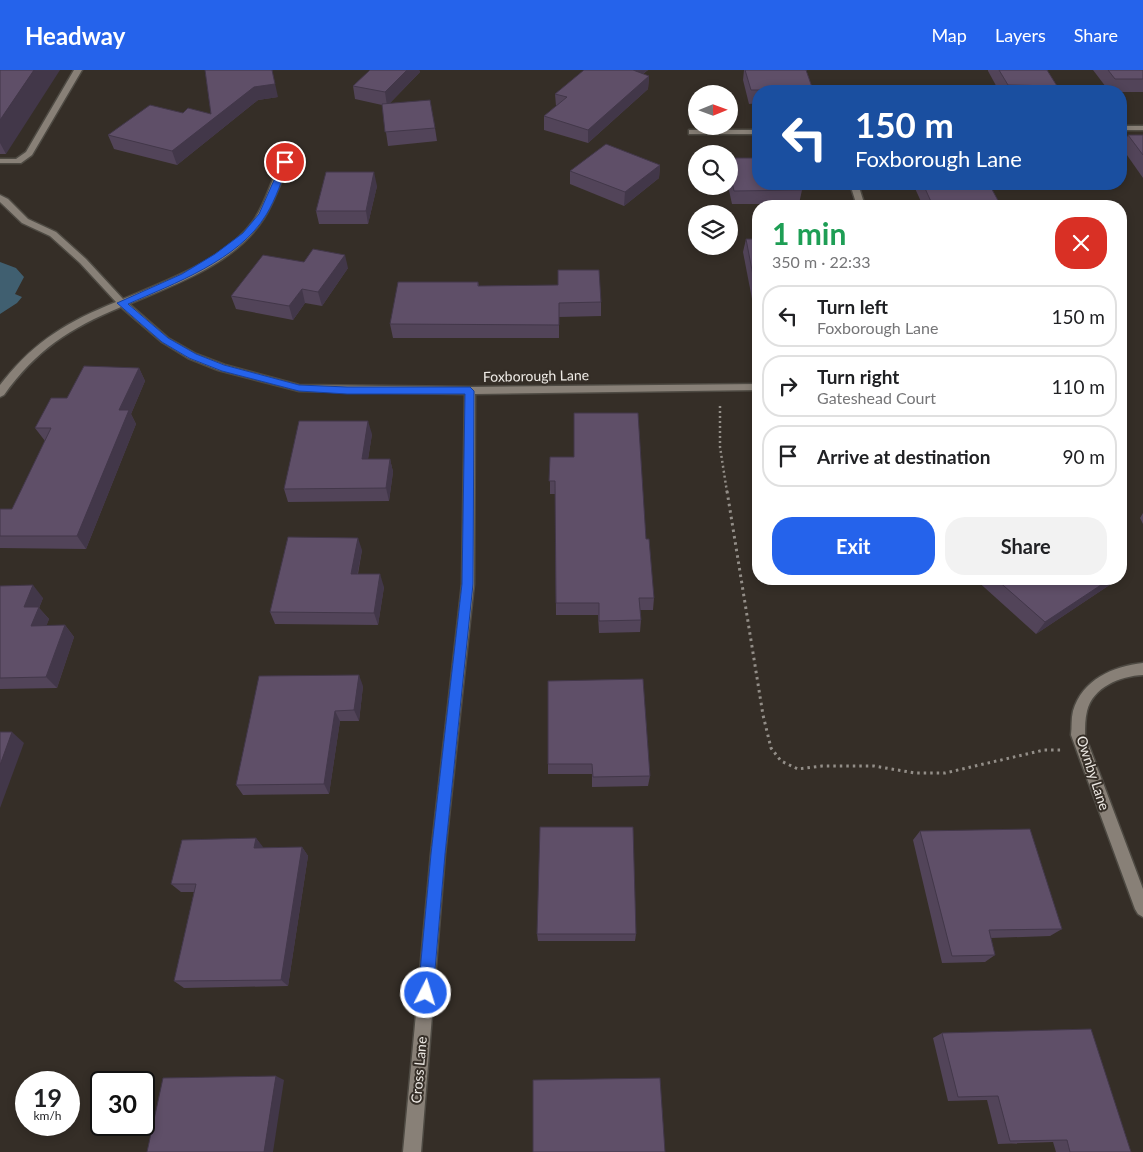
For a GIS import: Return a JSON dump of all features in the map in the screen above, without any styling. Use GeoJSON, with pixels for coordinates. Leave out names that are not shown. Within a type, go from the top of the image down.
{"type":"FeatureCollection","features":[{"type":"Feature","properties":{"kind":"street"},"geometry":{"type":"LineString","coordinates":[[0,161],[18,160],[28,153],[78,70]]}},
{"type":"Feature","properties":{"kind":"street"},"geometry":{"type":"LineString","coordinates":[[1127,128],[1143,128]]}},
{"type":"Feature","properties":{"kind":"street"},"geometry":{"type":"LineString","coordinates":[[738,132],[752,132]]}},
{"type":"Feature","properties":{"kind":"street"},"geometry":{"type":"LineString","coordinates":[[0,393],[12,375],[44,344],[75,323],[185,275],[218,256],[246,235],[262,215],[285,162]]}},
{"type":"Feature","properties":{"kind":"street","name":"Foxborough Lane"},"geometry":{"type":"LineString","coordinates":[[0,198],[5,200],[25,221],[53,234],[83,261],[122,303],[165,340],[192,356],[222,368],[291,386],[347,390],[470,391],[752,387]]}},
{"type":"Feature","properties":{"kind":"street"},"geometry":{"type":"LineString","coordinates":[[0,210],[12,208]]}},
{"type":"Feature","properties":{"kind":"street","name":"Cross Lane"},"geometry":{"type":"LineString","coordinates":[[412,1152],[438,854],[468,584],[470,391]]}},
{"type":"Feature","properties":{"kind":"street","name":"Ownby Lane"},"geometry":{"type":"LineString","coordinates":[[1143,669],[1110,677],[1090,690],[1080,711],[1078,735],[1143,909]]}},
{"type":"Feature","properties":{"kind":"path"},"geometry":{"type":"LineString","coordinates":[[719,388],[720,446],[763,715],[771,748],[781,761],[798,769],[822,766],[874,766],[915,773],[945,773],[1044,750],[1082,749]]}},
{"type":"Feature","properties":{"kind":"water"},"geometry":{"type":"Polygon","coordinates":[[[0,262],[16,268],[24,277],[15,294],[22,297],[17,303],[0,314],[0,262]]]}},
{"type":"Feature","properties":{"kind":"building"},"geometry":{"type":"Polygon","coordinates":[[[0,70],[34,70],[0,120],[0,70]]]}},
{"type":"Feature","properties":{"kind":"building"},"geometry":{"type":"Polygon","coordinates":[[[205,70],[272,70],[275,84],[254,87],[172,151],[108,135],[150,105],[183,113],[188,108],[211,114],[205,70]]]}},
{"type":"Feature","properties":{"kind":"building"},"geometry":{"type":"Polygon","coordinates":[[[370,70],[407,70],[385,92],[353,86],[370,70]]]}},
{"type":"Feature","properties":{"kind":"building"},"geometry":{"type":"Polygon","coordinates":[[[584,70],[633,70],[649,76],[588,130],[544,116],[567,97],[555,94],[584,70]]]}},
{"type":"Feature","properties":{"kind":"building"},"geometry":{"type":"Polygon","coordinates":[[[745,70],[806,70],[811,85],[752,85],[751,90],[745,70]]]}},
{"type":"Feature","properties":{"kind":"building"},"geometry":{"type":"Polygon","coordinates":[[[999,70],[1047,70],[1056,85],[1008,85],[999,70]]]}},
{"type":"Feature","properties":{"kind":"building"},"geometry":{"type":"Polygon","coordinates":[[[1108,70],[1143,70],[1143,79],[1115,79],[1108,70]]]}},
{"type":"Feature","properties":{"kind":"building"},"geometry":{"type":"Polygon","coordinates":[[[430,100],[435,128],[385,132],[382,104],[430,100]]]}},
{"type":"Feature","properties":{"kind":"building"},"geometry":{"type":"Polygon","coordinates":[[[1128,135],[1143,135],[1143,155],[1128,135]]]}},
{"type":"Feature","properties":{"kind":"building"},"geometry":{"type":"Polygon","coordinates":[[[606,144],[660,165],[625,192],[570,171],[606,144]]]}},
{"type":"Feature","properties":{"kind":"building"},"geometry":{"type":"Polygon","coordinates":[[[738,158],[752,158],[752,190],[802,190],[738,191],[738,158]]]}},
{"type":"Feature","properties":{"kind":"building"},"geometry":{"type":"Polygon","coordinates":[[[326,172],[374,172],[366,211],[316,211],[326,172]]]}},
{"type":"Feature","properties":{"kind":"building"},"geometry":{"type":"Polygon","coordinates":[[[926,190],[992,190],[998,200],[930,200],[926,190]]]}},
{"type":"Feature","properties":{"kind":"building"},"geometry":{"type":"Polygon","coordinates":[[[746,239],[752,239],[752,270],[746,239]]]}},
{"type":"Feature","properties":{"kind":"building"},"geometry":{"type":"Polygon","coordinates":[[[313,249],[345,255],[318,292],[302,289],[289,306],[231,296],[263,255],[304,262],[313,249]]]}},
{"type":"Feature","properties":{"kind":"building"},"geometry":{"type":"Polygon","coordinates":[[[558,270],[599,270],[601,302],[559,303],[559,325],[390,324],[398,282],[478,282],[478,286],[558,285],[558,270]]]}},
{"type":"Feature","properties":{"kind":"building"},"geometry":{"type":"Polygon","coordinates":[[[84,366],[139,368],[119,410],[129,410],[77,536],[0,536],[0,509],[12,509],[51,428],[35,428],[51,398],[67,398],[84,366]]]}},
{"type":"Feature","properties":{"kind":"building"},"geometry":{"type":"Polygon","coordinates":[[[574,413],[638,413],[646,539],[649,539],[654,598],[639,598],[641,620],[599,621],[599,603],[556,603],[555,481],[549,481],[550,457],[574,457],[574,413]]]}},
{"type":"Feature","properties":{"kind":"building"},"geometry":{"type":"Polygon","coordinates":[[[299,421],[368,421],[362,459],[390,459],[386,488],[284,489],[299,421]]]}},
{"type":"Feature","properties":{"kind":"building"},"geometry":{"type":"Polygon","coordinates":[[[288,537],[358,538],[351,574],[380,574],[374,613],[270,612],[288,537]]]}},
{"type":"Feature","properties":{"kind":"building"},"geometry":{"type":"Polygon","coordinates":[[[33,585],[24,607],[39,607],[31,626],[65,625],[46,677],[0,678],[0,586],[33,585]]]}},
{"type":"Feature","properties":{"kind":"building"},"geometry":{"type":"Polygon","coordinates":[[[1003,585],[1101,585],[1045,622],[1003,585]]]}},
{"type":"Feature","properties":{"kind":"building"},"geometry":{"type":"Polygon","coordinates":[[[359,675],[354,710],[335,711],[324,784],[236,785],[259,676],[359,675]]]}},
{"type":"Feature","properties":{"kind":"building"},"geometry":{"type":"Polygon","coordinates":[[[643,679],[650,776],[593,777],[592,764],[548,764],[548,681],[643,679]]]}},
{"type":"Feature","properties":{"kind":"building"},"geometry":{"type":"Polygon","coordinates":[[[0,732],[12,732],[0,765],[0,732]]]}},
{"type":"Feature","properties":{"kind":"building"},"geometry":{"type":"Polygon","coordinates":[[[540,827],[633,827],[636,934],[537,934],[540,827]]]}},
{"type":"Feature","properties":{"kind":"building"},"geometry":{"type":"Polygon","coordinates":[[[1030,829],[1062,929],[989,930],[995,955],[952,956],[920,831],[1030,829]]]}},
{"type":"Feature","properties":{"kind":"building"},"geometry":{"type":"Polygon","coordinates":[[[256,838],[254,848],[302,847],[281,980],[174,981],[196,884],[171,884],[182,840],[256,838]]]}},
{"type":"Feature","properties":{"kind":"building"},"geometry":{"type":"Polygon","coordinates":[[[1091,1029],[1131,1152],[1070,1152],[1067,1140],[1010,1141],[998,1096],[958,1097],[942,1033],[1091,1029]]]}},
{"type":"Feature","properties":{"kind":"building"},"geometry":{"type":"Polygon","coordinates":[[[276,1076],[264,1152],[147,1152],[150,1136],[155,1136],[155,1115],[163,1078],[276,1076]]]}},
{"type":"Feature","properties":{"kind":"building"},"geometry":{"type":"Polygon","coordinates":[[[660,1078],[665,1152],[533,1152],[533,1080],[660,1078]]]}},
{"type":"Feature","properties":{"kind":"route"},"geometry":{"type":"LineString","coordinates":[[285,162],[262,215],[246,235],[218,256],[185,275],[122,303],[165,340],[192,356],[222,368],[299,388],[470,391],[468,584],[438,854],[426,993]]}}]}
